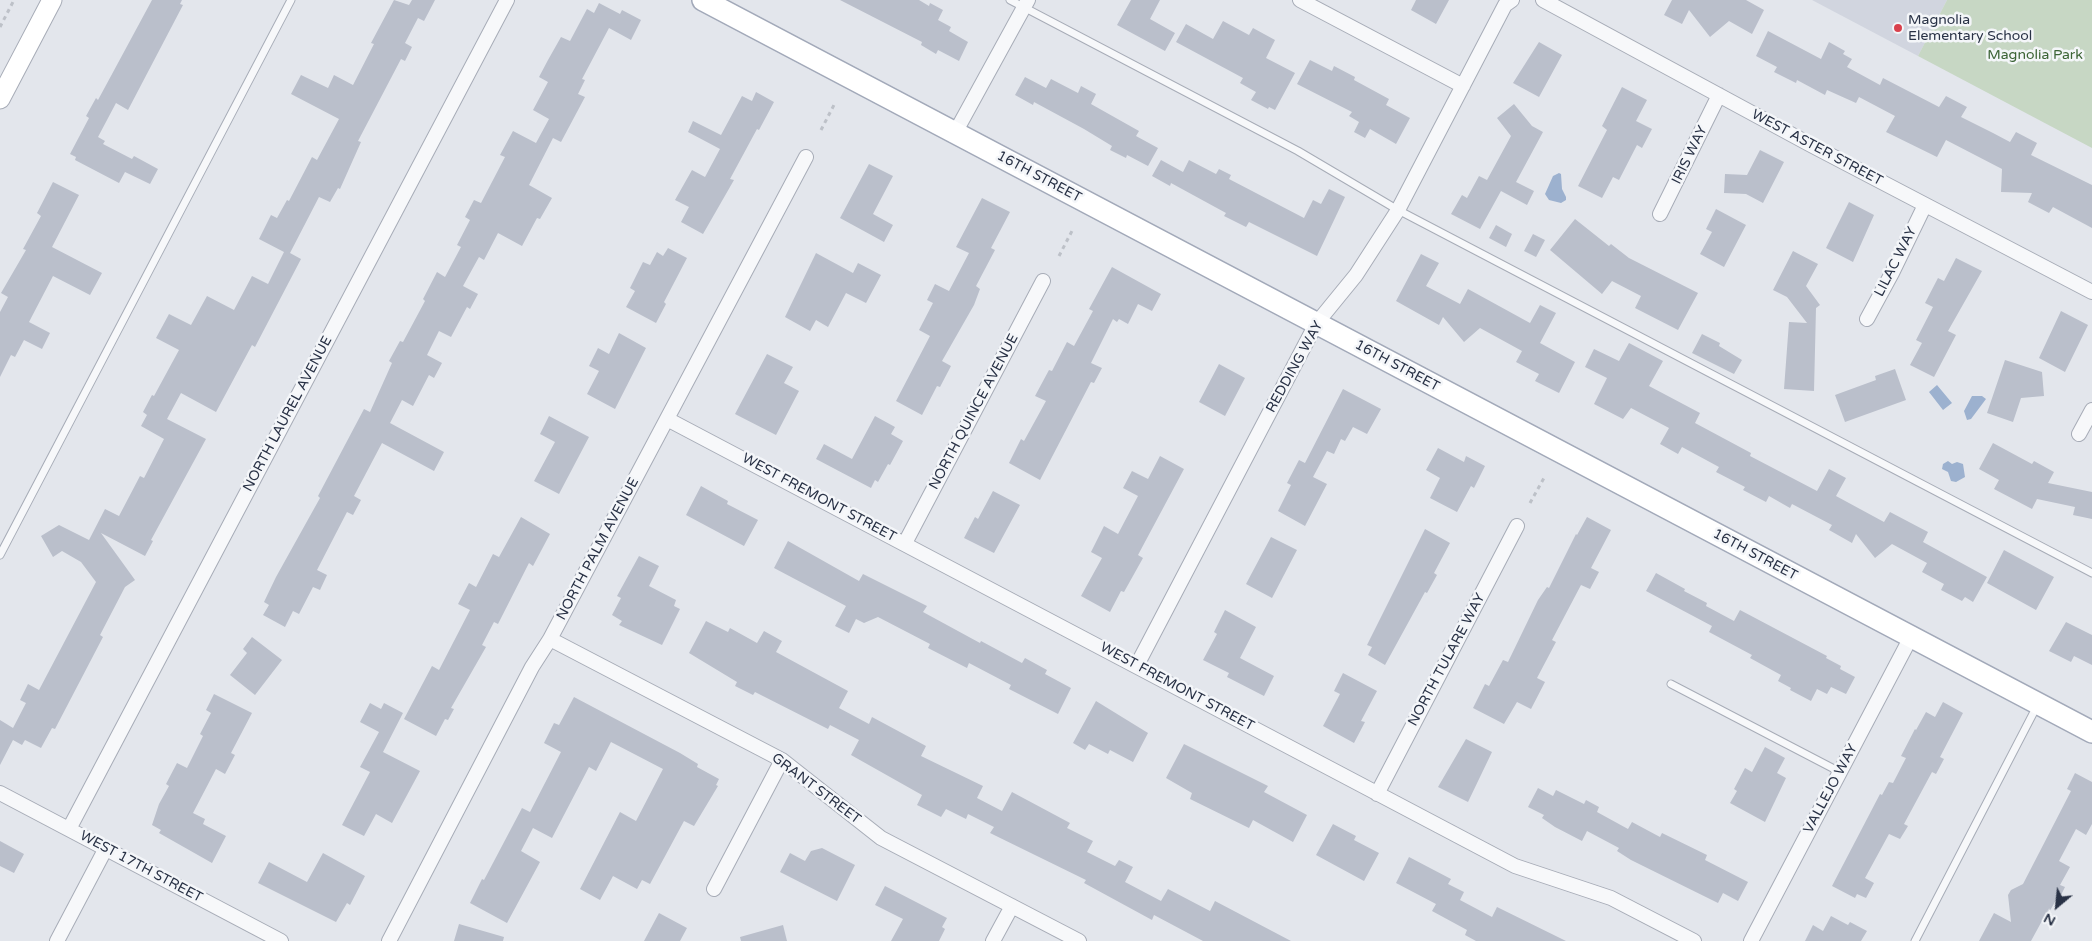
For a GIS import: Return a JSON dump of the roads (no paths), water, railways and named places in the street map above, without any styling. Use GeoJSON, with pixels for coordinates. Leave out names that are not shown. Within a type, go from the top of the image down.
{"type":"FeatureCollection","features":[{"type":"Feature","properties":{"kind":"main road"},"geometry":{"type":"LineString","coordinates":[[0,99],[52,0]]}},
{"type":"Feature","properties":{"kind":"main road","name":"16TH STREET"},"geometry":{"type":"LineString","coordinates":[[703,0],[2092,732]]}},
{"type":"Feature","properties":{"kind":"street","name":"NORTH LAUREL AVENUE"},"geometry":{"type":"LineString","coordinates":[[69,829],[507,0]]}},
{"type":"Feature","properties":{"kind":"street"},"geometry":{"type":"LineString","coordinates":[[1300,0],[1463,86]]}},
{"type":"Feature","properties":{"kind":"street","name":"REDDING WAY"},"geometry":{"type":"LineString","coordinates":[[1137,665],[1316,324],[1360,269],[1398,210],[1506,5],[1512,0]]}},
{"type":"Feature","properties":{"kind":"street","name":"WEST ASTER STREET"},"geometry":{"type":"LineString","coordinates":[[1543,0],[1924,205],[2092,292]]}},
{"type":"Feature","properties":{"kind":"street"},"geometry":{"type":"LineString","coordinates":[[955,133],[1026,4]]}},
{"type":"Feature","properties":{"kind":"street","name":"IRIS WAY"},"geometry":{"type":"LineString","coordinates":[[1660,214],[1719,95]]}},
{"type":"Feature","properties":{"kind":"street","name":"NORTH PALM AVENUE"},"geometry":{"type":"LineString","coordinates":[[390,941],[532,667],[550,639],[806,157]]}},
{"type":"Feature","properties":{"kind":"street","name":"LILAC WAY"},"geometry":{"type":"LineString","coordinates":[[1867,319],[1892,273],[1924,205]]}},
{"type":"Feature","properties":{"kind":"street","name":"NORTH QUINCE AVENUE"},"geometry":{"type":"LineString","coordinates":[[905,543],[1043,281]]}},
{"type":"Feature","properties":{"kind":"street"},"geometry":{"type":"LineString","coordinates":[[2078,434],[2092,410]]}},
{"type":"Feature","properties":{"kind":"street","name":"WEST FREMONT STREET"},"geometry":{"type":"LineString","coordinates":[[667,419],[1137,665],[1514,866],[1611,898],[1694,941]]}},
{"type":"Feature","properties":{"kind":"street","name":"NORTH TULARE WAY"},"geometry":{"type":"LineString","coordinates":[[1377,794],[1518,526]]}},
{"type":"Feature","properties":{"kind":"street","name":"VALLEJO WAY"},"geometry":{"type":"LineString","coordinates":[[1751,941],[1911,637]]}},
{"type":"Feature","properties":{"kind":"street","name":"GRANT STREET"},"geometry":{"type":"LineString","coordinates":[[550,639],[782,760],[881,838],[1080,941]]}},
{"type":"Feature","properties":{"kind":"street"},"geometry":{"type":"LineString","coordinates":[[714,889],[782,760]]}},
{"type":"Feature","properties":{"kind":"street","name":"WEST 17TH STREET"},"geometry":{"type":"LineString","coordinates":[[0,793],[281,941]]}},
{"type":"Feature","properties":{"kind":"street"},"geometry":{"type":"LineString","coordinates":[[57,941],[106,848]]}},
{"type":"Feature","properties":{"kind":"street"},"geometry":{"type":"LineString","coordinates":[[993,941],[1012,906]]}},
{"type":"Feature","properties":{"kind":"lane"},"geometry":{"type":"LineString","coordinates":[[0,555],[291,0]]}},
{"type":"Feature","properties":{"kind":"lane"},"geometry":{"type":"LineString","coordinates":[[1010,0],[1026,4],[1298,151],[1398,210],[2092,573]]}},
{"type":"Feature","properties":{"kind":"lane"},"geometry":{"type":"LineString","coordinates":[[1671,684],[1840,772]]}},
{"type":"Feature","properties":{"kind":"lane"},"geometry":{"type":"LineString","coordinates":[[1915,941],[2039,704]]}},
{"type":"Feature","properties":{"kind":"water"},"geometry":{"type":"Polygon","coordinates":[[[1561,174],[1562,189],[1566,197],[1566,200],[1561,203],[1549,200],[1545,194],[1553,176],[1561,174]]]}},
{"type":"Feature","properties":{"kind":"water"},"geometry":{"type":"Polygon","coordinates":[[[1937,385],[1952,403],[1943,410],[1929,392],[1937,385]]]}},
{"type":"Feature","properties":{"kind":"water"},"geometry":{"type":"Polygon","coordinates":[[[1972,396],[1982,396],[1986,399],[1971,419],[1967,420],[1964,411],[1972,396]]]}},
{"type":"Feature","properties":{"kind":"water"},"geometry":{"type":"Polygon","coordinates":[[[1948,461],[1952,464],[1957,462],[1963,464],[1965,477],[1956,482],[1951,481],[1948,472],[1942,469],[1943,464],[1948,461]]]}},
{"type":"Feature","properties":{"kind":"place","name":"Magnolia Elementary School"},"geometry":{"type":"Point","coordinates":[1898,28]}},
{"type":"Feature","properties":{"kind":"park label","name":"Magnolia Park"},"geometry":{"type":"Point","coordinates":[2035,55]}}]}
